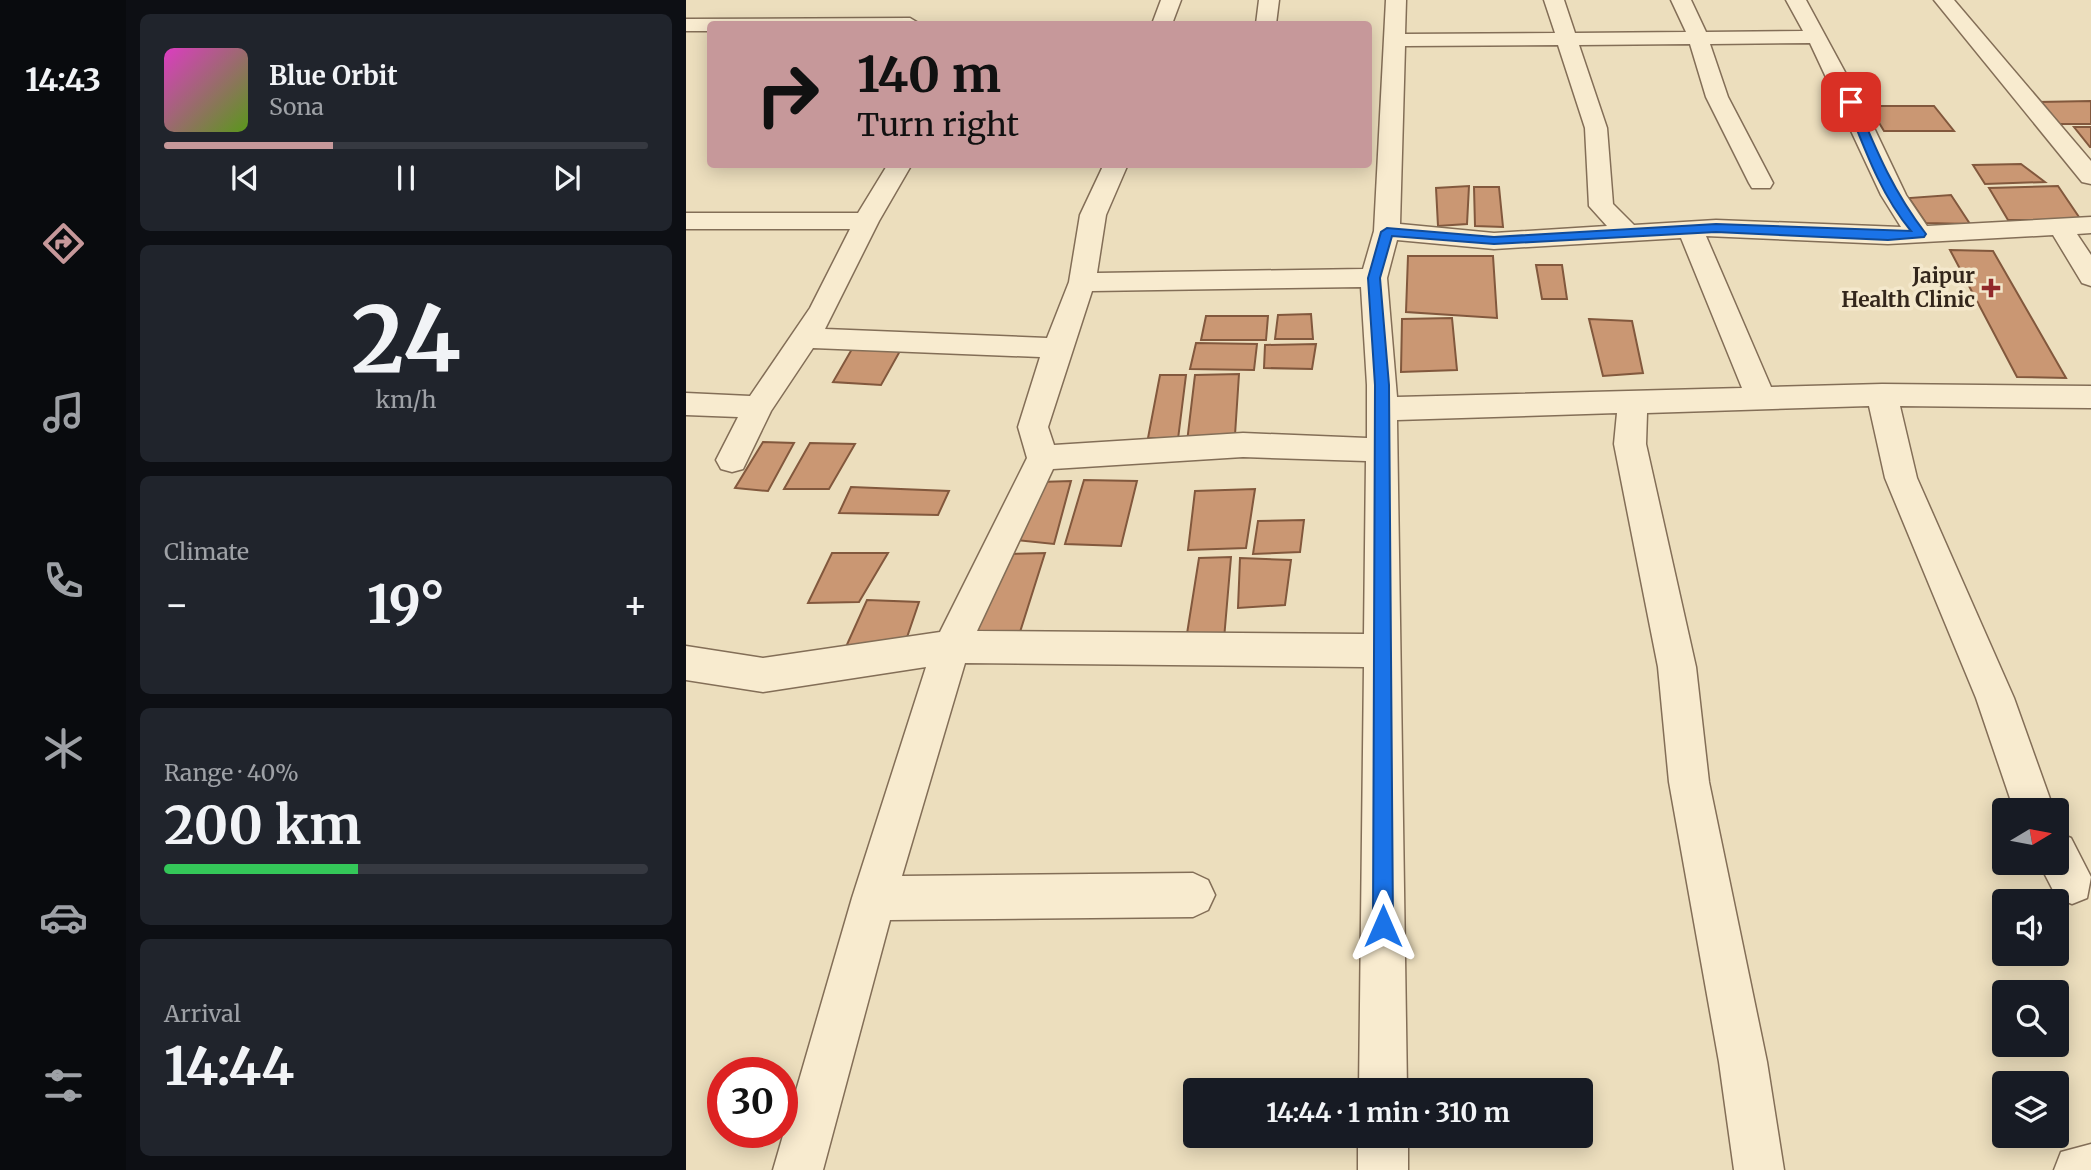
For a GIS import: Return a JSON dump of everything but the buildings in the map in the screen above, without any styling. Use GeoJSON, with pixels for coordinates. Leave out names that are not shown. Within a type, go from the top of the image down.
{"type":"FeatureCollection","features":[{"type":"Feature","properties":{"kind":"street"},"geometry":{"type":"LineString","coordinates":[[1164,21],[1171,0]]}},
{"type":"Feature","properties":{"kind":"street"},"geometry":{"type":"LineString","coordinates":[[1266,21],[1269,0]]}},
{"type":"Feature","properties":{"kind":"street"},"geometry":{"type":"LineString","coordinates":[[1383,1078],[1382,450],[1374,278],[1387,232],[1380,120],[1394,40],[1396,0]]}},
{"type":"Feature","properties":{"kind":"street"},"geometry":{"type":"LineString","coordinates":[[1554,0],[1596,128],[1601,206],[1628,233]]}},
{"type":"Feature","properties":{"kind":"street"},"geometry":{"type":"LineString","coordinates":[[1681,0],[1698,37],[1717,97],[1761,183]]}},
{"type":"Feature","properties":{"kind":"street"},"geometry":{"type":"LineString","coordinates":[[1796,0],[1815,37],[1836,69],[1883,178],[1903,215],[1920,234]]}},
{"type":"Feature","properties":{"kind":"street"},"geometry":{"type":"LineString","coordinates":[[1944,0],[2091,177]]}},
{"type":"Feature","properties":{"kind":"street"},"geometry":{"type":"LineString","coordinates":[[686,24],[707,24]]}},
{"type":"Feature","properties":{"kind":"street"},"geometry":{"type":"LineString","coordinates":[[1394,40],[1815,37]]}},
{"type":"Feature","properties":{"kind":"street"},"geometry":{"type":"LineString","coordinates":[[732,460],[758,407],[822,311],[866,221],[898,168]]}},
{"type":"Feature","properties":{"kind":"street"},"geometry":{"type":"LineString","coordinates":[[798,1170],[874,898],[951,647],[1043,458],[1033,426],[1056,348],[1082,282],[1093,215],[1114,168]]}},
{"type":"Feature","properties":{"kind":"street"},"geometry":{"type":"LineString","coordinates":[[686,221],[866,221]]}},
{"type":"Feature","properties":{"kind":"street"},"geometry":{"type":"LineString","coordinates":[[1387,232],[1494,241],[1690,229],[1888,236],[2091,225]]}},
{"type":"Feature","properties":{"kind":"street"},"geometry":{"type":"LineString","coordinates":[[2060,226],[2091,277]]}},
{"type":"Feature","properties":{"kind":"street"},"geometry":{"type":"LineString","coordinates":[[1690,229],[1761,398]]}},
{"type":"Feature","properties":{"kind":"street"},"geometry":{"type":"LineString","coordinates":[[1082,282],[1374,278]]}},
{"type":"Feature","properties":{"kind":"street"},"geometry":{"type":"LineString","coordinates":[[805,338],[1056,348]]}},
{"type":"Feature","properties":{"kind":"street"},"geometry":{"type":"LineString","coordinates":[[1882,396],[1902,478],[1995,698],[2030,798]]}},
{"type":"Feature","properties":{"kind":"street"},"geometry":{"type":"LineString","coordinates":[[1381,409],[1633,400],[1882,396],[2091,397]]}},
{"type":"Feature","properties":{"kind":"street"},"geometry":{"type":"LineString","coordinates":[[1633,400],[1630,443],[1677,667],[1689,782],[1743,1062],[1759,1170]]}},
{"type":"Feature","properties":{"kind":"street"},"geometry":{"type":"LineString","coordinates":[[686,404],[758,407]]}},
{"type":"Feature","properties":{"kind":"street"},"geometry":{"type":"LineString","coordinates":[[1043,458],[1243,445],[1382,450]]}},
{"type":"Feature","properties":{"kind":"street"},"geometry":{"type":"LineString","coordinates":[[686,663],[763,675],[951,647],[1382,652]]}},
{"type":"Feature","properties":{"kind":"street"},"geometry":{"type":"LineString","coordinates":[[874,898],[1193,895]]}},
{"type":"Feature","properties":{"kind":"street"},"geometry":{"type":"LineString","coordinates":[[1383,1148],[1383,1170]]}},
{"type":"Feature","properties":{"kind":"street"},"geometry":{"type":"LineString","coordinates":[[2079,1170],[2091,1169]]}},
{"type":"Feature","properties":{"kind":"place","name":"Jaipur Health Clinic"},"geometry":{"type":"Point","coordinates":[1991,288]}},
{"type":"Feature","properties":{"kind":"route"},"geometry":{"type":"LineString","coordinates":[[1383,926],[1382,385],[1374,278],[1387,232],[1494,241],[1716,228],[1888,236],[1920,234],[1903,215],[1883,178],[1851,102]]}}]}
